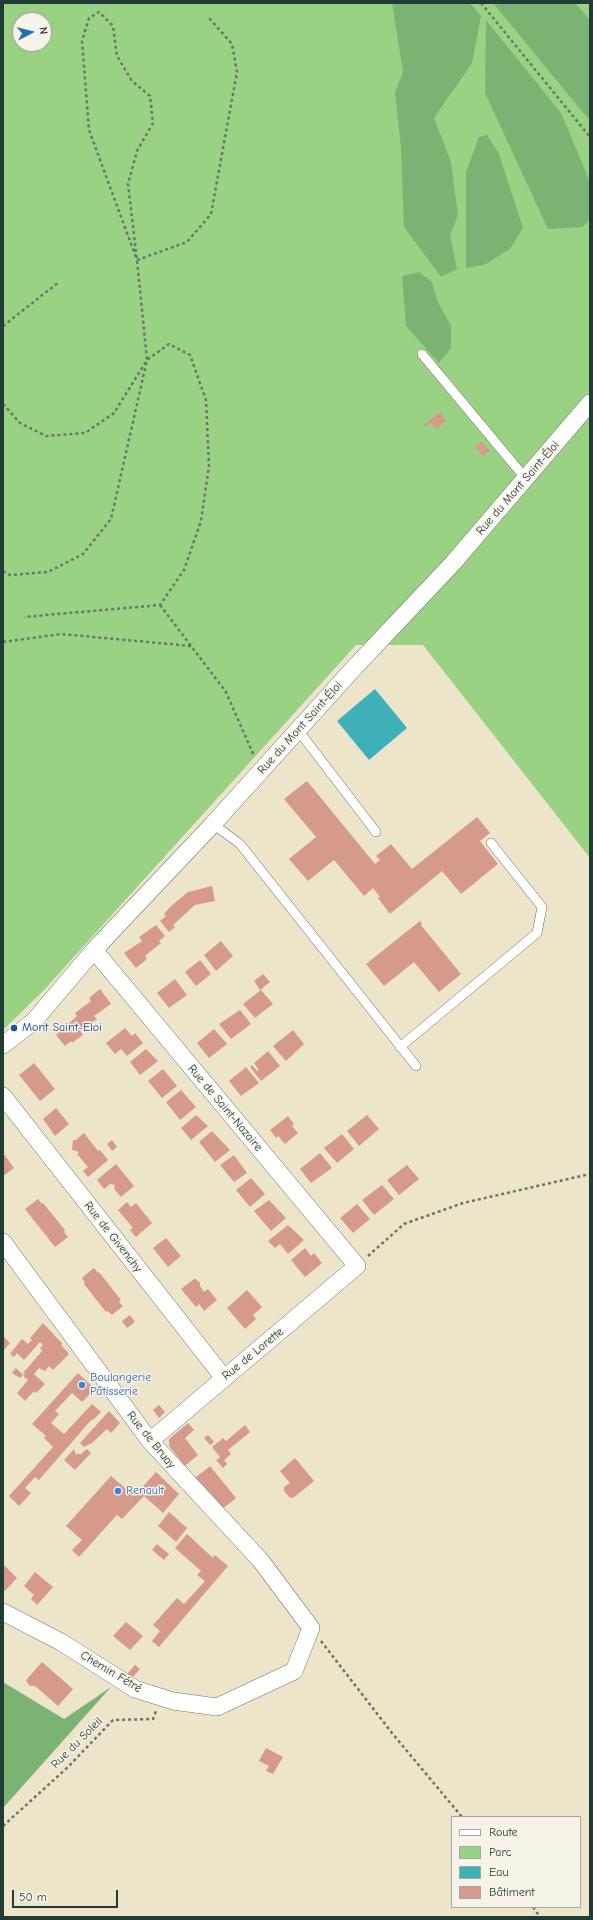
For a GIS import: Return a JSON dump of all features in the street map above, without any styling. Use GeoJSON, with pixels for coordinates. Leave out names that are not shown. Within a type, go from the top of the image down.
{"type":"FeatureCollection","features":[{"type":"Feature","properties":{"kind":"street","name":"Rue du Mont Saint-Éloi"},"geometry":{"type":"LineString","coordinates":[[3,1045],[34,1021],[94,950],[213,824],[453,563],[590,403]]}},
{"type":"Feature","properties":{"kind":"street","name":"Rue de Saint-Nazaire"},"geometry":{"type":"LineString","coordinates":[[94,950],[357,1266]]}},
{"type":"Feature","properties":{"kind":"street","name":"Rue de Givenchy"},"geometry":{"type":"LineString","coordinates":[[3,1096],[224,1378]]}},
{"type":"Feature","properties":{"kind":"street","name":"Rue de Bruay"},"geometry":{"type":"LineString","coordinates":[[3,1242],[150,1442],[260,1561],[311,1628]]}},
{"type":"Feature","properties":{"kind":"street","name":"Rue de Lorette"},"geometry":{"type":"LineString","coordinates":[[150,1442],[357,1266]]}},
{"type":"Feature","properties":{"kind":"street","name":"Chemin Fétré"},"geometry":{"type":"LineString","coordinates":[[3,1612],[61,1642],[135,1689],[173,1701],[216,1707],[294,1671],[311,1628]]}},
{"type":"Feature","properties":{"kind":"lane"},"geometry":{"type":"LineString","coordinates":[[422,354],[526,479]]}},
{"type":"Feature","properties":{"kind":"lane"},"geometry":{"type":"LineString","coordinates":[[298,730],[376,832]]}},
{"type":"Feature","properties":{"kind":"lane"},"geometry":{"type":"LineString","coordinates":[[213,824],[240,844],[416,1066]]}},
{"type":"Feature","properties":{"kind":"lane"},"geometry":{"type":"LineString","coordinates":[[400,1047],[536,933],[542,907],[491,842]]}},
{"type":"Feature","properties":{"kind":"path"},"geometry":{"type":"LineString","coordinates":[[481,3],[590,137]]}},
{"type":"Feature","properties":{"kind":"path"},"geometry":{"type":"LineString","coordinates":[[3,571],[10,575],[48,572],[83,554],[111,518],[147,360],[137,260],[128,184],[137,150],[153,123],[150,96],[132,81],[117,56],[113,26],[99,12],[89,18],[82,40],[89,130],[137,260]]}},
{"type":"Feature","properties":{"kind":"path"},"geometry":{"type":"LineString","coordinates":[[137,260],[187,242],[211,214],[237,72],[232,44],[209,18]]}},
{"type":"Feature","properties":{"kind":"path"},"geometry":{"type":"LineString","coordinates":[[3,326],[59,282]]}},
{"type":"Feature","properties":{"kind":"path"},"geometry":{"type":"LineString","coordinates":[[3,404],[20,423],[46,436],[85,433],[114,413],[147,360],[169,344],[190,355],[206,400],[209,466],[200,521],[184,570],[160,605]]}},
{"type":"Feature","properties":{"kind":"path"},"geometry":{"type":"LineString","coordinates":[[24,618],[160,605]]}},
{"type":"Feature","properties":{"kind":"path"},"geometry":{"type":"LineString","coordinates":[[160,605],[226,692],[261,772]]}},
{"type":"Feature","properties":{"kind":"path"},"geometry":{"type":"LineString","coordinates":[[3,642],[61,634],[192,646]]}},
{"type":"Feature","properties":{"kind":"path"},"geometry":{"type":"LineString","coordinates":[[357,1266],[404,1224],[463,1203],[590,1174]]}},
{"type":"Feature","properties":{"kind":"path"},"geometry":{"type":"LineString","coordinates":[[311,1628],[392,1733],[461,1816]]}},
{"type":"Feature","properties":{"kind":"path","name":"Rue du Soleil"},"geometry":{"type":"LineString","coordinates":[[3,1826],[68,1767],[113,1720],[153,1719],[157,1706],[173,1701]]}},
{"type":"Feature","properties":{"kind":"path"},"geometry":{"type":"LineString","coordinates":[[535,1908],[540,1917]]}},
{"type":"Feature","properties":{"kind":"green space"},"geometry":{"type":"Polygon","coordinates":[[[3,3],[590,3],[590,858],[423,645],[356,645],[44,990],[3,1030],[3,3]]]}},
{"type":"Feature","properties":{"kind":"green space"},"geometry":{"type":"Polygon","coordinates":[[[392,3],[470,3],[481,16],[472,63],[434,118],[451,162],[458,215],[450,235],[457,269],[441,277],[404,227],[401,149],[395,92],[403,72],[392,3]]]}},
{"type":"Feature","properties":{"kind":"green space"},"geometry":{"type":"Polygon","coordinates":[[[493,3],[575,3],[590,20],[590,121],[493,3]]]}},
{"type":"Feature","properties":{"kind":"green space"},"geometry":{"type":"Polygon","coordinates":[[[486,20],[561,113],[590,182],[590,218],[583,227],[548,229],[485,93],[486,20]]]}},
{"type":"Feature","properties":{"kind":"green space"},"geometry":{"type":"Polygon","coordinates":[[[487,135],[499,154],[523,228],[510,249],[484,265],[466,268],[466,172],[479,137],[487,135]]]}},
{"type":"Feature","properties":{"kind":"green space"},"geometry":{"type":"Polygon","coordinates":[[[419,272],[432,282],[437,300],[451,326],[451,348],[439,363],[406,326],[402,276],[419,272]]]}},
{"type":"Feature","properties":{"kind":"green space"},"geometry":{"type":"Polygon","coordinates":[[[3,1682],[64,1719],[111,1687],[3,1808],[3,1682]]]}},
{"type":"Feature","properties":{"kind":"water"},"geometry":{"type":"Polygon","coordinates":[[[375,689],[407,728],[369,760],[337,721],[375,689]]]}},
{"type":"Feature","properties":{"kind":"building"},"geometry":{"type":"Polygon","coordinates":[[[440,412],[446,421],[436,429],[431,423],[426,427],[424,425],[440,412]]]}},
{"type":"Feature","properties":{"kind":"building"},"geometry":{"type":"Polygon","coordinates":[[[482,441],[485,446],[479,451],[475,447],[482,441]]]}},
{"type":"Feature","properties":{"kind":"building"},"geometry":{"type":"Polygon","coordinates":[[[486,446],[490,451],[483,456],[479,452],[486,446]]]}},
{"type":"Feature","properties":{"kind":"building"},"geometry":{"type":"Polygon","coordinates":[[[307,781],[375,864],[380,860],[376,856],[391,844],[412,869],[477,817],[490,833],[480,841],[498,864],[461,894],[442,871],[390,914],[378,898],[380,897],[373,888],[364,896],[334,860],[308,881],[289,859],[316,837],[284,799],[307,781]]]}},
{"type":"Feature","properties":{"kind":"building"},"geometry":{"type":"Polygon","coordinates":[[[212,886],[215,901],[195,905],[173,925],[175,927],[169,932],[160,921],[166,916],[164,914],[170,907],[188,892],[212,886]]]}},
{"type":"Feature","properties":{"kind":"building"},"geometry":{"type":"Polygon","coordinates":[[[420,921],[422,924],[421,925],[461,974],[439,992],[414,962],[384,986],[366,964],[420,921]]]}},
{"type":"Feature","properties":{"kind":"building"},"geometry":{"type":"Polygon","coordinates":[[[156,925],[165,936],[159,941],[161,943],[145,956],[147,959],[136,968],[124,953],[142,941],[139,937],[156,925]]]}},
{"type":"Feature","properties":{"kind":"building"},"geometry":{"type":"Polygon","coordinates":[[[221,941],[233,956],[216,971],[204,955],[221,941]]]}},
{"type":"Feature","properties":{"kind":"building"},"geometry":{"type":"Polygon","coordinates":[[[200,960],[211,974],[196,986],[185,972],[200,960]]]}},
{"type":"Feature","properties":{"kind":"building"},"geometry":{"type":"Polygon","coordinates":[[[263,974],[270,982],[260,990],[254,981],[263,974]]]}},
{"type":"Feature","properties":{"kind":"building"},"geometry":{"type":"Polygon","coordinates":[[[175,979],[187,995],[169,1008],[157,993],[175,979]]]}},
{"type":"Feature","properties":{"kind":"building"},"geometry":{"type":"Polygon","coordinates":[[[100,989],[111,1004],[94,1016],[97,1019],[80,1031],[83,1035],[65,1046],[56,1035],[77,1016],[75,1013],[91,1001],[89,998],[100,989]]]}},
{"type":"Feature","properties":{"kind":"building"},"geometry":{"type":"Polygon","coordinates":[[[261,990],[273,1004],[255,1018],[243,1004],[261,990]]]}},
{"type":"Feature","properties":{"kind":"building"},"geometry":{"type":"Polygon","coordinates":[[[240,1010],[251,1024],[231,1039],[219,1024],[240,1010]]]}},
{"type":"Feature","properties":{"kind":"building"},"geometry":{"type":"Polygon","coordinates":[[[125,1028],[132,1036],[135,1033],[143,1043],[127,1056],[121,1049],[115,1054],[106,1043],[125,1028]]]}},
{"type":"Feature","properties":{"kind":"building"},"geometry":{"type":"Polygon","coordinates":[[[214,1029],[227,1044],[209,1058],[197,1043],[214,1029]]]}},
{"type":"Feature","properties":{"kind":"building"},"geometry":{"type":"Polygon","coordinates":[[[293,1030],[304,1044],[286,1061],[273,1046],[293,1030]]]}},
{"type":"Feature","properties":{"kind":"building"},"geometry":{"type":"Polygon","coordinates":[[[146,1049],[158,1061],[140,1075],[130,1062],[146,1049]]]}},
{"type":"Feature","properties":{"kind":"building"},"geometry":{"type":"Polygon","coordinates":[[[268,1051],[280,1066],[261,1081],[250,1067],[252,1065],[257,1071],[259,1070],[254,1063],[268,1051]]]}},
{"type":"Feature","properties":{"kind":"building"},"geometry":{"type":"Polygon","coordinates":[[[34,1063],[55,1089],[40,1101],[19,1075],[34,1063]]]}},
{"type":"Feature","properties":{"kind":"building"},"geometry":{"type":"Polygon","coordinates":[[[246,1067],[259,1083],[241,1096],[229,1081],[246,1067]]]}},
{"type":"Feature","properties":{"kind":"building"},"geometry":{"type":"Polygon","coordinates":[[[163,1069],[177,1086],[162,1098],[148,1081],[163,1069]]]}},
{"type":"Feature","properties":{"kind":"building"},"geometry":{"type":"Polygon","coordinates":[[[181,1090],[196,1107],[180,1120],[166,1102],[181,1090]]]}},
{"type":"Feature","properties":{"kind":"building"},"geometry":{"type":"Polygon","coordinates":[[[56,1108],[69,1124],[55,1136],[43,1119],[56,1108]]]}},
{"type":"Feature","properties":{"kind":"building"},"geometry":{"type":"Polygon","coordinates":[[[196,1115],[208,1126],[191,1140],[181,1128],[196,1115]]]}},
{"type":"Feature","properties":{"kind":"building"},"geometry":{"type":"Polygon","coordinates":[[[367,1115],[379,1129],[359,1146],[347,1131],[367,1115]]]}},
{"type":"Feature","properties":{"kind":"building"},"geometry":{"type":"Polygon","coordinates":[[[288,1116],[294,1124],[292,1126],[298,1133],[285,1144],[278,1136],[276,1138],[270,1130],[288,1116]]]}},
{"type":"Feature","properties":{"kind":"building"},"geometry":{"type":"Polygon","coordinates":[[[212,1131],[230,1150],[215,1162],[199,1142],[212,1131]]]}},
{"type":"Feature","properties":{"kind":"building"},"geometry":{"type":"Polygon","coordinates":[[[84,1133],[98,1151],[100,1150],[108,1160],[88,1177],[83,1171],[88,1167],[77,1154],[79,1153],[72,1150],[73,1140],[76,1140],[84,1133]]]}},
{"type":"Feature","properties":{"kind":"building"},"geometry":{"type":"Polygon","coordinates":[[[342,1134],[354,1149],[337,1163],[324,1148],[342,1134]]]}},
{"type":"Feature","properties":{"kind":"building"},"geometry":{"type":"Polygon","coordinates":[[[112,1140],[117,1147],[112,1151],[107,1144],[112,1140]]]}},
{"type":"Feature","properties":{"kind":"building"},"geometry":{"type":"Polygon","coordinates":[[[3,1153],[14,1168],[3,1176],[3,1153]]]}},
{"type":"Feature","properties":{"kind":"building"},"geometry":{"type":"Polygon","coordinates":[[[320,1153],[332,1168],[311,1183],[300,1169],[320,1153]]]}},
{"type":"Feature","properties":{"kind":"building"},"geometry":{"type":"Polygon","coordinates":[[[234,1155],[247,1173],[234,1182],[220,1165],[234,1155]]]}},
{"type":"Feature","properties":{"kind":"building"},"geometry":{"type":"Polygon","coordinates":[[[116,1164],[134,1186],[121,1197],[114,1189],[115,1185],[110,1184],[104,1189],[97,1180],[116,1164]]]}},
{"type":"Feature","properties":{"kind":"building"},"geometry":{"type":"Polygon","coordinates":[[[407,1165],[419,1179],[399,1195],[387,1180],[407,1165]]]}},
{"type":"Feature","properties":{"kind":"building"},"geometry":{"type":"Polygon","coordinates":[[[251,1178],[265,1194],[250,1207],[236,1190],[251,1178]]]}},
{"type":"Feature","properties":{"kind":"building"},"geometry":{"type":"Polygon","coordinates":[[[382,1185],[394,1199],[374,1215],[362,1200],[382,1185]]]}},
{"type":"Feature","properties":{"kind":"building"},"geometry":{"type":"Polygon","coordinates":[[[38,1199],[65,1230],[64,1232],[68,1237],[55,1247],[25,1209],[38,1199]]]}},
{"type":"Feature","properties":{"kind":"building"},"geometry":{"type":"Polygon","coordinates":[[[269,1200],[286,1218],[271,1231],[254,1211],[269,1200]]]}},
{"type":"Feature","properties":{"kind":"building"},"geometry":{"type":"Polygon","coordinates":[[[127,1202],[131,1207],[136,1203],[152,1223],[136,1237],[130,1230],[133,1228],[118,1210],[127,1202]]]}},
{"type":"Feature","properties":{"kind":"building"},"geometry":{"type":"Polygon","coordinates":[[[357,1204],[370,1219],[353,1233],[340,1218],[357,1204]]]}},
{"type":"Feature","properties":{"kind":"building"},"geometry":{"type":"Polygon","coordinates":[[[288,1225],[304,1240],[288,1254],[280,1244],[275,1248],[268,1241],[288,1225]]]}},
{"type":"Feature","properties":{"kind":"building"},"geometry":{"type":"Polygon","coordinates":[[[166,1238],[181,1256],[168,1267],[153,1248],[166,1238]]]}},
{"type":"Feature","properties":{"kind":"building"},"geometry":{"type":"Polygon","coordinates":[[[305,1248],[311,1256],[314,1253],[322,1263],[305,1277],[291,1260],[305,1248]]]}},
{"type":"Feature","properties":{"kind":"building"},"geometry":{"type":"Polygon","coordinates":[[[94,1268],[98,1273],[99,1272],[121,1300],[119,1302],[123,1306],[112,1315],[108,1311],[106,1312],[84,1284],[85,1283],[82,1278],[94,1268]]]}},
{"type":"Feature","properties":{"kind":"building"},"geometry":{"type":"Polygon","coordinates":[[[194,1279],[200,1283],[200,1286],[204,1292],[208,1289],[217,1300],[204,1311],[199,1304],[196,1307],[181,1289],[194,1279]]]}},
{"type":"Feature","properties":{"kind":"building"},"geometry":{"type":"Polygon","coordinates":[[[247,1290],[262,1307],[253,1315],[256,1319],[245,1329],[227,1308],[247,1290]]]}},
{"type":"Feature","properties":{"kind":"building"},"geometry":{"type":"Polygon","coordinates":[[[130,1315],[135,1322],[127,1328],[122,1321],[130,1315]]]}},
{"type":"Feature","properties":{"kind":"building"},"geometry":{"type":"Polygon","coordinates":[[[43,1323],[62,1343],[61,1345],[69,1354],[53,1370],[49,1366],[45,1371],[39,1368],[34,1374],[45,1384],[36,1393],[34,1391],[25,1401],[17,1393],[28,1380],[23,1376],[25,1374],[23,1373],[42,1351],[40,1348],[43,1345],[40,1342],[24,1360],[17,1353],[14,1357],[10,1354],[22,1339],[28,1344],[32,1340],[30,1338],[43,1323]]]}},
{"type":"Feature","properties":{"kind":"building"},"geometry":{"type":"Polygon","coordinates":[[[3,1336],[10,1343],[3,1351],[3,1336]]]}},
{"type":"Feature","properties":{"kind":"building"},"geometry":{"type":"Polygon","coordinates":[[[16,1368],[23,1375],[20,1378],[12,1373],[16,1368]]]}},
{"type":"Feature","properties":{"kind":"building"},"geometry":{"type":"Polygon","coordinates":[[[78,1373],[95,1389],[82,1402],[72,1393],[55,1411],[59,1414],[51,1423],[64,1434],[92,1404],[101,1412],[93,1420],[92,1419],[39,1480],[35,1477],[25,1488],[31,1493],[19,1506],[9,1496],[53,1447],[44,1438],[46,1436],[32,1424],[78,1373]]]}},
{"type":"Feature","properties":{"kind":"building"},"geometry":{"type":"Polygon","coordinates":[[[159,1405],[165,1412],[159,1418],[153,1410],[159,1405]]]}},
{"type":"Feature","properties":{"kind":"building"},"geometry":{"type":"Polygon","coordinates":[[[109,1411],[120,1423],[111,1433],[107,1429],[92,1443],[84,1447],[80,1443],[109,1411]]]}},
{"type":"Feature","properties":{"kind":"building"},"geometry":{"type":"Polygon","coordinates":[[[188,1423],[194,1430],[185,1438],[198,1455],[185,1466],[169,1446],[169,1439],[188,1423]]]}},
{"type":"Feature","properties":{"kind":"building"},"geometry":{"type":"Polygon","coordinates":[[[245,1425],[250,1432],[228,1450],[231,1454],[224,1460],[227,1464],[223,1468],[216,1460],[220,1457],[212,1447],[223,1438],[226,1441],[245,1425]]]}},
{"type":"Feature","properties":{"kind":"building"},"geometry":{"type":"Polygon","coordinates":[[[208,1435],[214,1442],[210,1445],[204,1438],[208,1435]]]}},
{"type":"Feature","properties":{"kind":"building"},"geometry":{"type":"Polygon","coordinates":[[[74,1449],[76,1455],[78,1453],[80,1455],[87,1449],[91,1453],[75,1470],[64,1460],[74,1449]]]}},
{"type":"Feature","properties":{"kind":"building"},"geometry":{"type":"Polygon","coordinates":[[[295,1458],[314,1481],[293,1498],[289,1497],[284,1491],[284,1487],[290,1483],[280,1471],[295,1458]]]}},
{"type":"Feature","properties":{"kind":"building"},"geometry":{"type":"Polygon","coordinates":[[[210,1466],[236,1498],[221,1510],[195,1478],[210,1466]]]}},
{"type":"Feature","properties":{"kind":"building"},"geometry":{"type":"Polygon","coordinates":[[[156,1472],[179,1494],[163,1513],[144,1496],[122,1519],[117,1515],[156,1472]]]}},
{"type":"Feature","properties":{"kind":"building"},"geometry":{"type":"Polygon","coordinates":[[[111,1476],[134,1496],[79,1557],[72,1550],[82,1540],[66,1526],[111,1476]]]}},
{"type":"Feature","properties":{"kind":"building"},"geometry":{"type":"Polygon","coordinates":[[[169,1512],[187,1528],[176,1542],[158,1526],[169,1512]]]}},
{"type":"Feature","properties":{"kind":"building"},"geometry":{"type":"Polygon","coordinates":[[[187,1534],[213,1558],[215,1555],[228,1566],[159,1647],[152,1641],[160,1631],[153,1625],[177,1598],[184,1604],[205,1581],[197,1575],[201,1571],[175,1548],[187,1534]]]}},
{"type":"Feature","properties":{"kind":"building"},"geometry":{"type":"Polygon","coordinates":[[[157,1544],[169,1554],[164,1560],[152,1550],[157,1544]]]}},
{"type":"Feature","properties":{"kind":"building"},"geometry":{"type":"Polygon","coordinates":[[[3,1564],[17,1578],[5,1591],[3,1589],[3,1564]]]}},
{"type":"Feature","properties":{"kind":"building"},"geometry":{"type":"Polygon","coordinates":[[[35,1572],[53,1587],[37,1605],[31,1599],[34,1595],[24,1586],[35,1572]]]}},
{"type":"Feature","properties":{"kind":"building"},"geometry":{"type":"Polygon","coordinates":[[[126,1622],[143,1636],[130,1650],[113,1636],[126,1622]]]}},
{"type":"Feature","properties":{"kind":"building"},"geometry":{"type":"Polygon","coordinates":[[[42,1662],[73,1689],[58,1706],[35,1686],[30,1686],[26,1680],[42,1662]]]}},
{"type":"Feature","properties":{"kind":"building"},"geometry":{"type":"Polygon","coordinates":[[[135,1665],[140,1669],[132,1678],[127,1674],[135,1665]]]}},
{"type":"Feature","properties":{"kind":"building"},"geometry":{"type":"Polygon","coordinates":[[[266,1748],[283,1757],[273,1774],[266,1771],[269,1766],[259,1761],[266,1748]]]}},
{"type":"Feature","properties":{"kind":"place","name":"Mont Saint-Eloi"},"geometry":{"type":"Point","coordinates":[14,1028]}},
{"type":"Feature","properties":{"kind":"place","name":"Boulangerie Pâtisserie"},"geometry":{"type":"Point","coordinates":[82,1385]}},
{"type":"Feature","properties":{"kind":"place","name":"Renault"},"geometry":{"type":"Point","coordinates":[118,1491]}}]}
